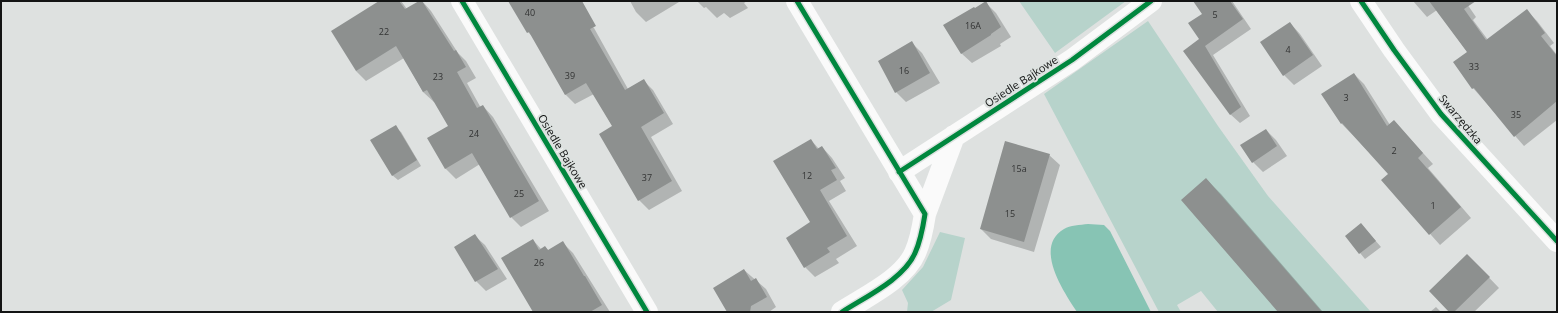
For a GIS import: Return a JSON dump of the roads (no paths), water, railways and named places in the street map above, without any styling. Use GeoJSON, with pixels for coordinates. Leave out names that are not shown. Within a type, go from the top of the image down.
{"type":"FeatureCollection","features":[{"type":"Feature","properties":{"kind":"street","name":"Osiedle Bajkowe"},"geometry":{"type":"LineString","coordinates":[[462,1],[647,312]]}},
{"type":"Feature","properties":{"kind":"street"},"geometry":{"type":"LineString","coordinates":[[797,1],[925,214]]}},
{"type":"Feature","properties":{"kind":"street","name":"Osiedle Bajkowe"},"geometry":{"type":"LineString","coordinates":[[899,172],[1072,60],[1151,1]]}},
{"type":"Feature","properties":{"kind":"street","name":"Swarzędzka"},"geometry":{"type":"LineString","coordinates":[[1361,1],[1394,50],[1441,114],[1557,241]]}},
{"type":"Feature","properties":{"kind":"street"},"geometry":{"type":"LineString","coordinates":[[842,312],[884,286],[903,270],[915,254],[921,236],[925,214],[954,136]]}}]}
